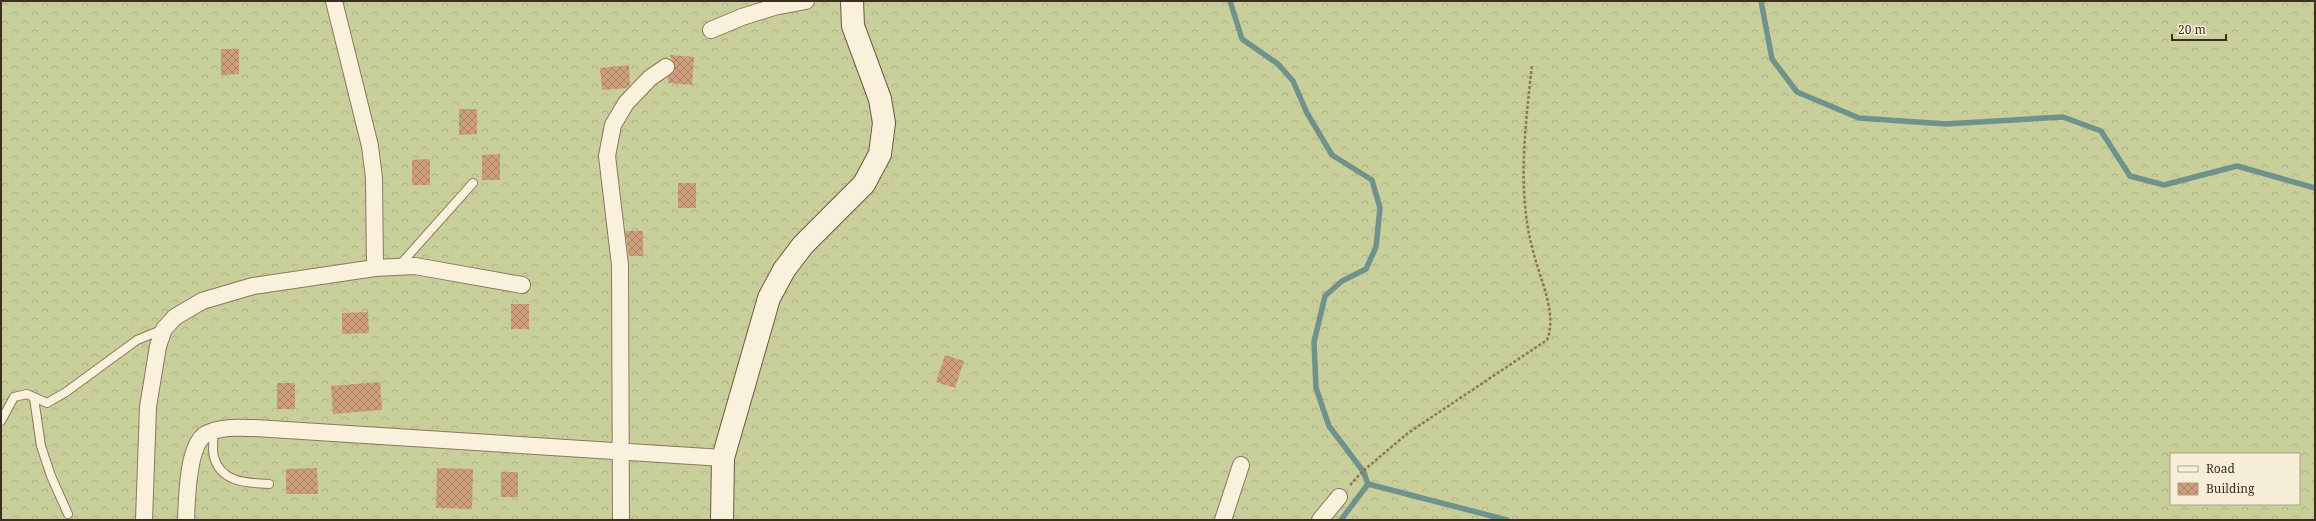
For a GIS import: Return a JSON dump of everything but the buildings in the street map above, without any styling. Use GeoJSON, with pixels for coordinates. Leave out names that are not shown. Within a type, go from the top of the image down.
{"type":"FeatureCollection","features":[{"type":"Feature","properties":{"kind":"street"},"geometry":{"type":"LineString","coordinates":[[334,1],[370,146],[374,178],[375,268]]}},
{"type":"Feature","properties":{"kind":"street"},"geometry":{"type":"LineString","coordinates":[[722,520],[723,458],[769,298],[784,270],[803,245],[864,184],[880,154],[884,124],[880,98],[852,26],[852,1]]}},
{"type":"Feature","properties":{"kind":"street"},"geometry":{"type":"LineString","coordinates":[[711,30],[742,16],[793,2]]}},
{"type":"Feature","properties":{"kind":"street"},"geometry":{"type":"LineString","coordinates":[[621,520],[622,452],[620,265],[606,156],[613,124],[626,103],[650,78],[666,67]]}},
{"type":"Feature","properties":{"kind":"street"},"geometry":{"type":"LineString","coordinates":[[144,520],[148,407],[158,346],[164,329],[175,316],[202,301],[253,286],[375,268],[415,266],[522,285]]}},
{"type":"Feature","properties":{"kind":"street"},"geometry":{"type":"LineString","coordinates":[[186,520],[187,489],[193,453],[205,435],[225,428],[255,428],[723,458]]}},
{"type":"Feature","properties":{"kind":"street"},"geometry":{"type":"LineString","coordinates":[[1223,520],[1241,465]]}},
{"type":"Feature","properties":{"kind":"street"},"geometry":{"type":"LineString","coordinates":[[1320,520],[1339,497]]}},
{"type":"Feature","properties":{"kind":"lane"},"geometry":{"type":"LineString","coordinates":[[398,267],[472,183]]}},
{"type":"Feature","properties":{"kind":"lane"},"geometry":{"type":"LineString","coordinates":[[1,421],[14,397],[27,394],[48,403],[66,392],[137,340],[164,329]]}},
{"type":"Feature","properties":{"kind":"lane"},"geometry":{"type":"LineString","coordinates":[[34,398],[41,446],[51,476],[68,514]]}},
{"type":"Feature","properties":{"kind":"lane"},"geometry":{"type":"LineString","coordinates":[[213,432],[214,458],[227,475],[236,481],[269,484]]}},
{"type":"Feature","properties":{"kind":"path"},"geometry":{"type":"LineString","coordinates":[[1339,497],[1363,471],[1408,433],[1547,340],[1552,328],[1547,300],[1529,238],[1523,192],[1532,65]]}},
{"type":"Feature","properties":{"kind":"green space"},"geometry":{"type":"Polygon","coordinates":[[[1,1],[2315,1],[2315,520],[1,520],[1,1]]]}},
{"type":"Feature","properties":{"kind":"waterway"},"geometry":{"type":"LineString","coordinates":[[1230,1],[1242,39],[1278,64],[1293,81],[1307,113],[1332,155],[1372,180],[1380,208],[1376,247],[1366,269],[1342,281],[1325,296],[1314,342],[1316,388],[1329,426],[1363,471],[1368,484]]}},
{"type":"Feature","properties":{"kind":"waterway"},"geometry":{"type":"LineString","coordinates":[[1761,1],[1772,59],[1797,92],[1859,118],[1946,124],[2063,117],[2101,131],[2130,176],[2164,185],[2237,166],[2315,188]]}},
{"type":"Feature","properties":{"kind":"waterway"},"geometry":{"type":"LineString","coordinates":[[1368,484],[1507,520]]}},
{"type":"Feature","properties":{"kind":"waterway"},"geometry":{"type":"LineString","coordinates":[[1341,520],[1368,484]]}}]}
